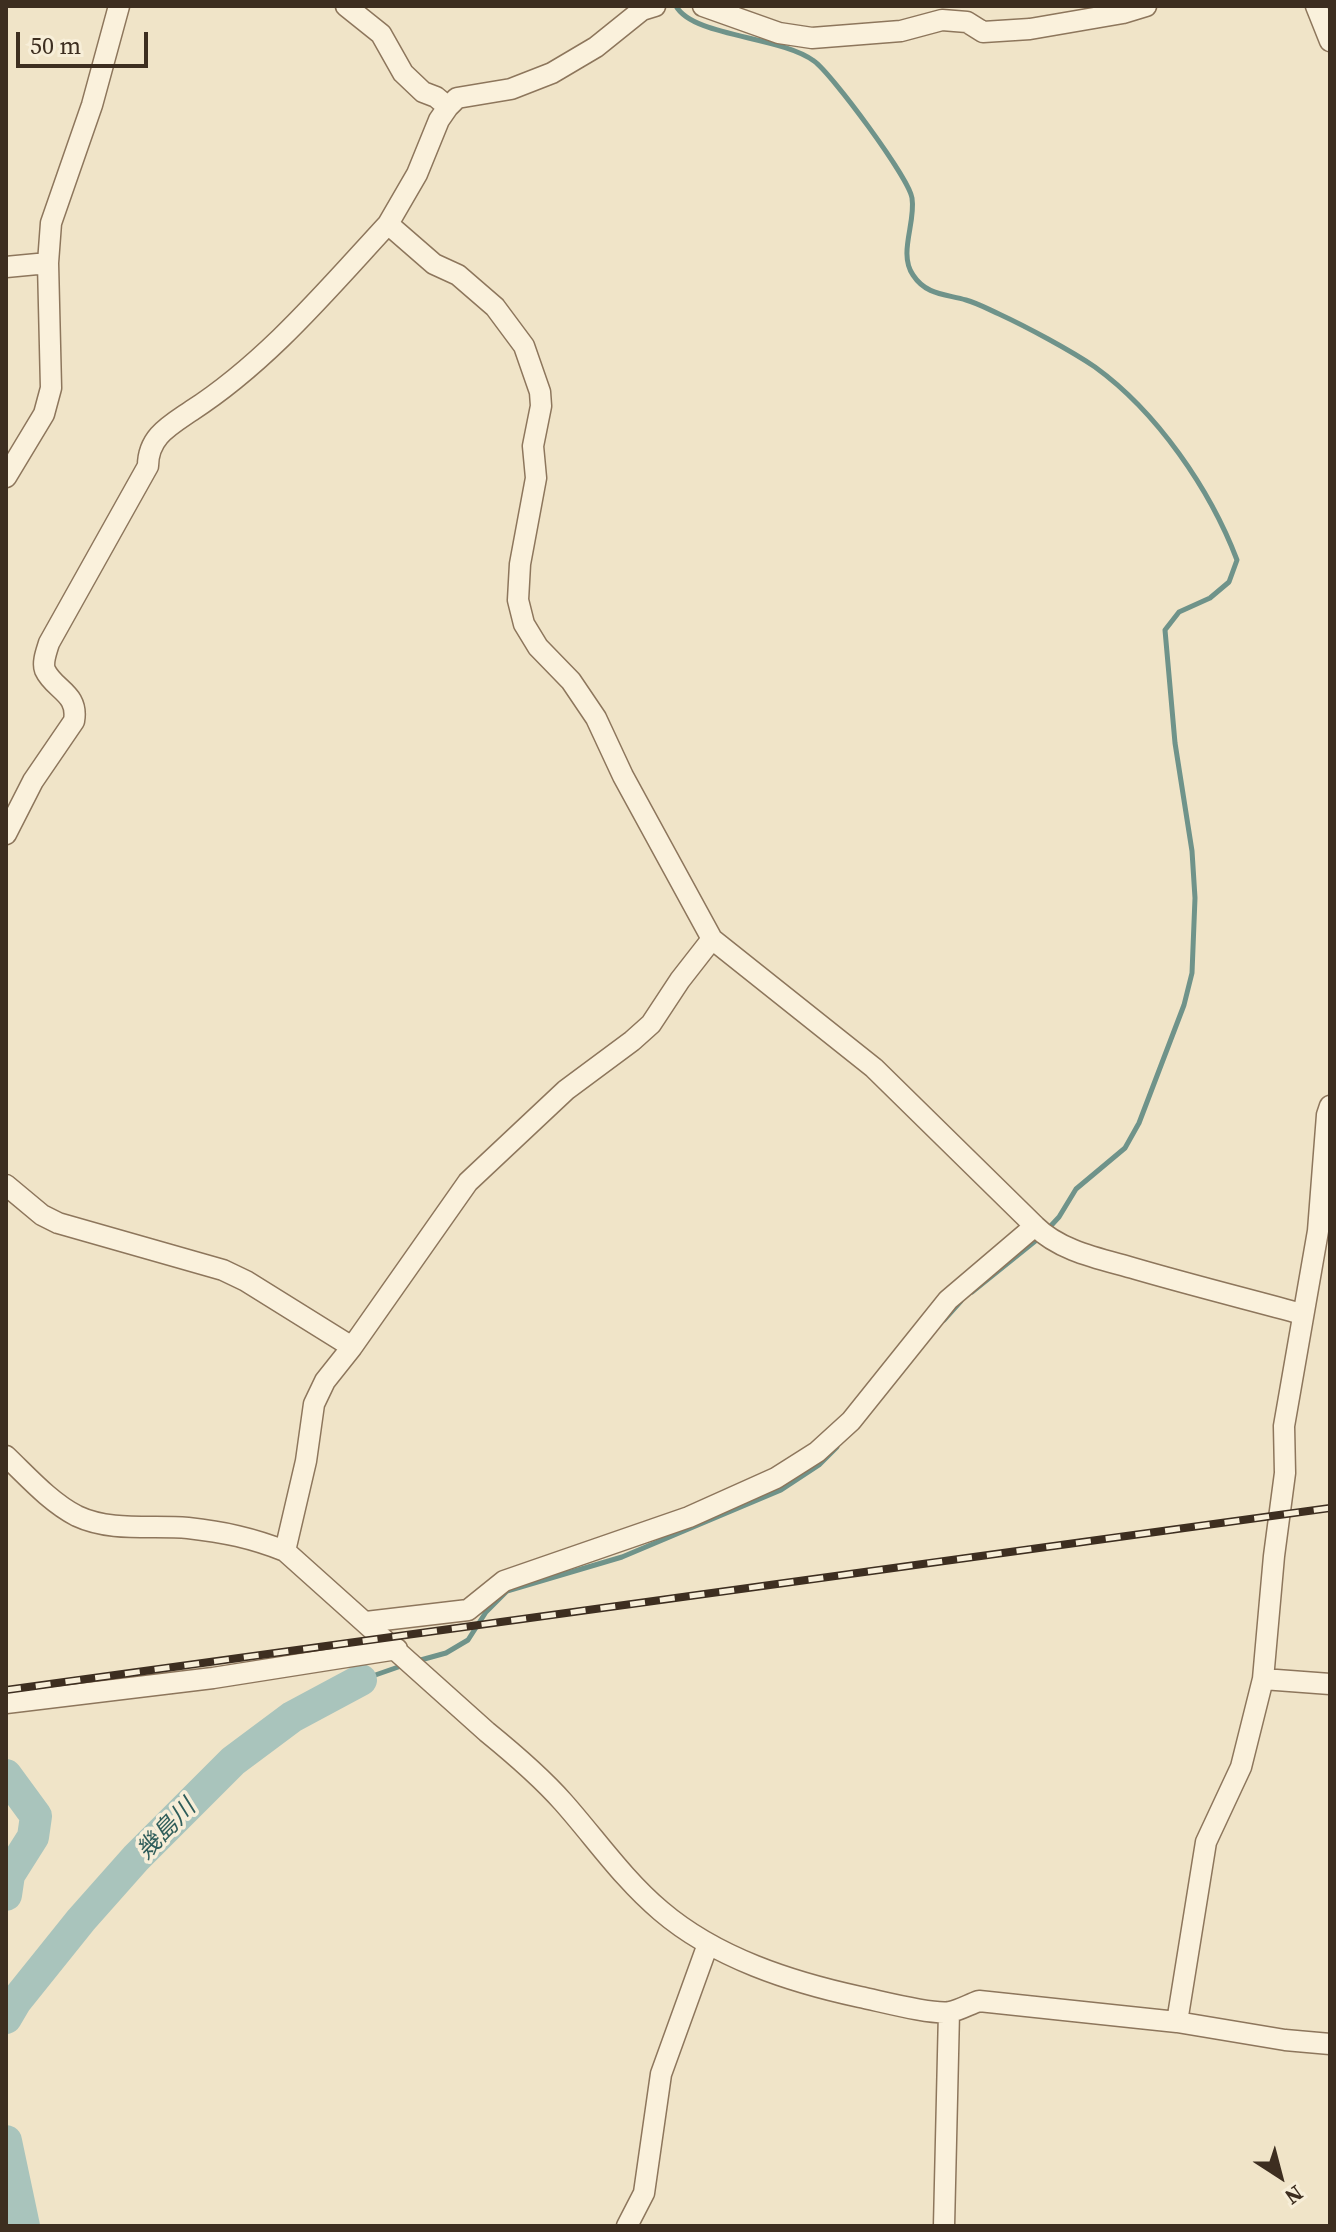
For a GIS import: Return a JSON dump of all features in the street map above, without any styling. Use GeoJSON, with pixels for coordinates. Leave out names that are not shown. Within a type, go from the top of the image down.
{"type":"FeatureCollection","features":[{"type":"Feature","properties":{"kind":"street"},"geometry":{"type":"LineString","coordinates":[[6,477],[44,414],[51,388],[48,263],[51,223],[92,105],[119,6]]}},
{"type":"Feature","properties":{"kind":"street"},"geometry":{"type":"LineString","coordinates":[[346,6],[381,34],[403,73],[423,92],[436,97],[448,107]]}},
{"type":"Feature","properties":{"kind":"street"},"geometry":{"type":"LineString","coordinates":[[6,834],[33,781],[74,721],[76,710],[71,699],[45,670],[49,643],[148,466],[148,452],[153,440],[225,390],[269,350],[388,224],[417,174],[439,120],[457,98],[511,89],[552,73],[596,47],[623,22],[655,6]]}},
{"type":"Feature","properties":{"kind":"street"},"geometry":{"type":"LineString","coordinates":[[703,6],[779,33],[812,38],[901,31],[942,20],[967,22],[983,32],[1030,29],[1146,6]]}},
{"type":"Feature","properties":{"kind":"street"},"geometry":{"type":"LineString","coordinates":[[1316,6],[1330,41]]}},
{"type":"Feature","properties":{"kind":"street"},"geometry":{"type":"LineString","coordinates":[[388,224],[434,264],[458,275],[495,307],[524,346],[540,392],[541,406],[533,446],[536,478],[520,564],[518,600],[524,624],[538,647],[571,681],[596,718],[630,790],[712,939],[874,1068],[1041,1231],[1066,1247],[1302,1314]]}},
{"type":"Feature","properties":{"kind":"street"},"geometry":{"type":"LineString","coordinates":[[6,267],[48,263]]}},
{"type":"Feature","properties":{"kind":"street"},"geometry":{"type":"LineString","coordinates":[[285,1551],[306,1461],[314,1404],[325,1381],[468,1182],[566,1090],[651,1024],[712,939]]}},
{"type":"Feature","properties":{"kind":"street"},"geometry":{"type":"LineString","coordinates":[[1177,2022],[1206,1842],[1241,1767],[1263,1679],[1285,1473],[1284,1426],[1318,1231],[1330,1106]]}},
{"type":"Feature","properties":{"kind":"street"},"geometry":{"type":"LineString","coordinates":[[6,1185],[42,1215],[58,1223],[223,1270],[352,1347]]}},
{"type":"Feature","properties":{"kind":"street"},"geometry":{"type":"LineString","coordinates":[[366,1622],[468,1610],[504,1581],[689,1517],[776,1478],[817,1452],[851,1421],[948,1300],[1041,1231]]}},
{"type":"Feature","properties":{"kind":"street"},"geometry":{"type":"LineString","coordinates":[[6,1456],[42,1491],[78,1516],[112,1526],[186,1528],[247,1536],[285,1551],[520,1759],[562,1801],[625,1877],[661,1912],[708,1944],[761,1968],[824,1989],[900,2006],[949,2012],[979,2001],[1177,2022],[1285,2040],[1330,2044]]}},
{"type":"Feature","properties":{"kind":"street"},"geometry":{"type":"LineString","coordinates":[[6,1703],[399,1652]]}},
{"type":"Feature","properties":{"kind":"street"},"geometry":{"type":"LineString","coordinates":[[1263,1679],[1330,1684]]}},
{"type":"Feature","properties":{"kind":"street"},"geometry":{"type":"LineString","coordinates":[[627,2226],[644,2193],[661,2074],[708,1944]]}},
{"type":"Feature","properties":{"kind":"street"},"geometry":{"type":"LineString","coordinates":[[944,2226],[949,2012]]}},
{"type":"Feature","properties":{"kind":"waterway"},"geometry":{"type":"LineString","coordinates":[[676,6],[685,16],[700,24],[781,46],[814,61],[869,127],[908,187],[913,208],[907,257],[918,282],[930,290],[974,303],[1010,319],[1085,360],[1118,385],[1160,429],[1197,480],[1237,560],[1229,582],[1210,598],[1179,612],[1165,630],[1175,743],[1192,851],[1195,898],[1192,973],[1184,1005],[1139,1123],[1125,1148],[1076,1189],[1059,1217],[1046,1231]]}},
{"type":"Feature","properties":{"kind":"waterway"},"geometry":{"type":"LineString","coordinates":[[972,1292],[1039,1238]]}},
{"type":"Feature","properties":{"kind":"waterway"},"geometry":{"type":"LineString","coordinates":[[944,1320],[961,1301]]}},
{"type":"Feature","properties":{"kind":"waterway"},"geometry":{"type":"LineString","coordinates":[[417,1661],[446,1653],[468,1640],[486,1612],[507,1591],[622,1557],[781,1490],[819,1465],[837,1447]]}},
{"type":"Feature","properties":{"kind":"waterway"},"geometry":{"type":"LineString","coordinates":[[361,1680],[404,1665]]}},
{"type":"Feature","properties":{"kind":"waterway","name":"幾島川"},"geometry":{"type":"LineString","coordinates":[[6,2018],[81,1920],[136,1858],[233,1761],[292,1717],[361,1680]]}},
{"type":"Feature","properties":{"kind":"waterway","name":"幾島川"},"geometry":{"type":"LineString","coordinates":[[6,1775],[36,1816],[33,1837],[9,1875],[6,1895]]}},
{"type":"Feature","properties":{"kind":"waterway","name":"幾島川"},"geometry":{"type":"LineString","coordinates":[[6,2141],[24,2226]]}},
{"type":"Feature","properties":{"kind":"railway"},"geometry":{"type":"LineString","coordinates":[[6,1690],[1330,1508]]}}]}
